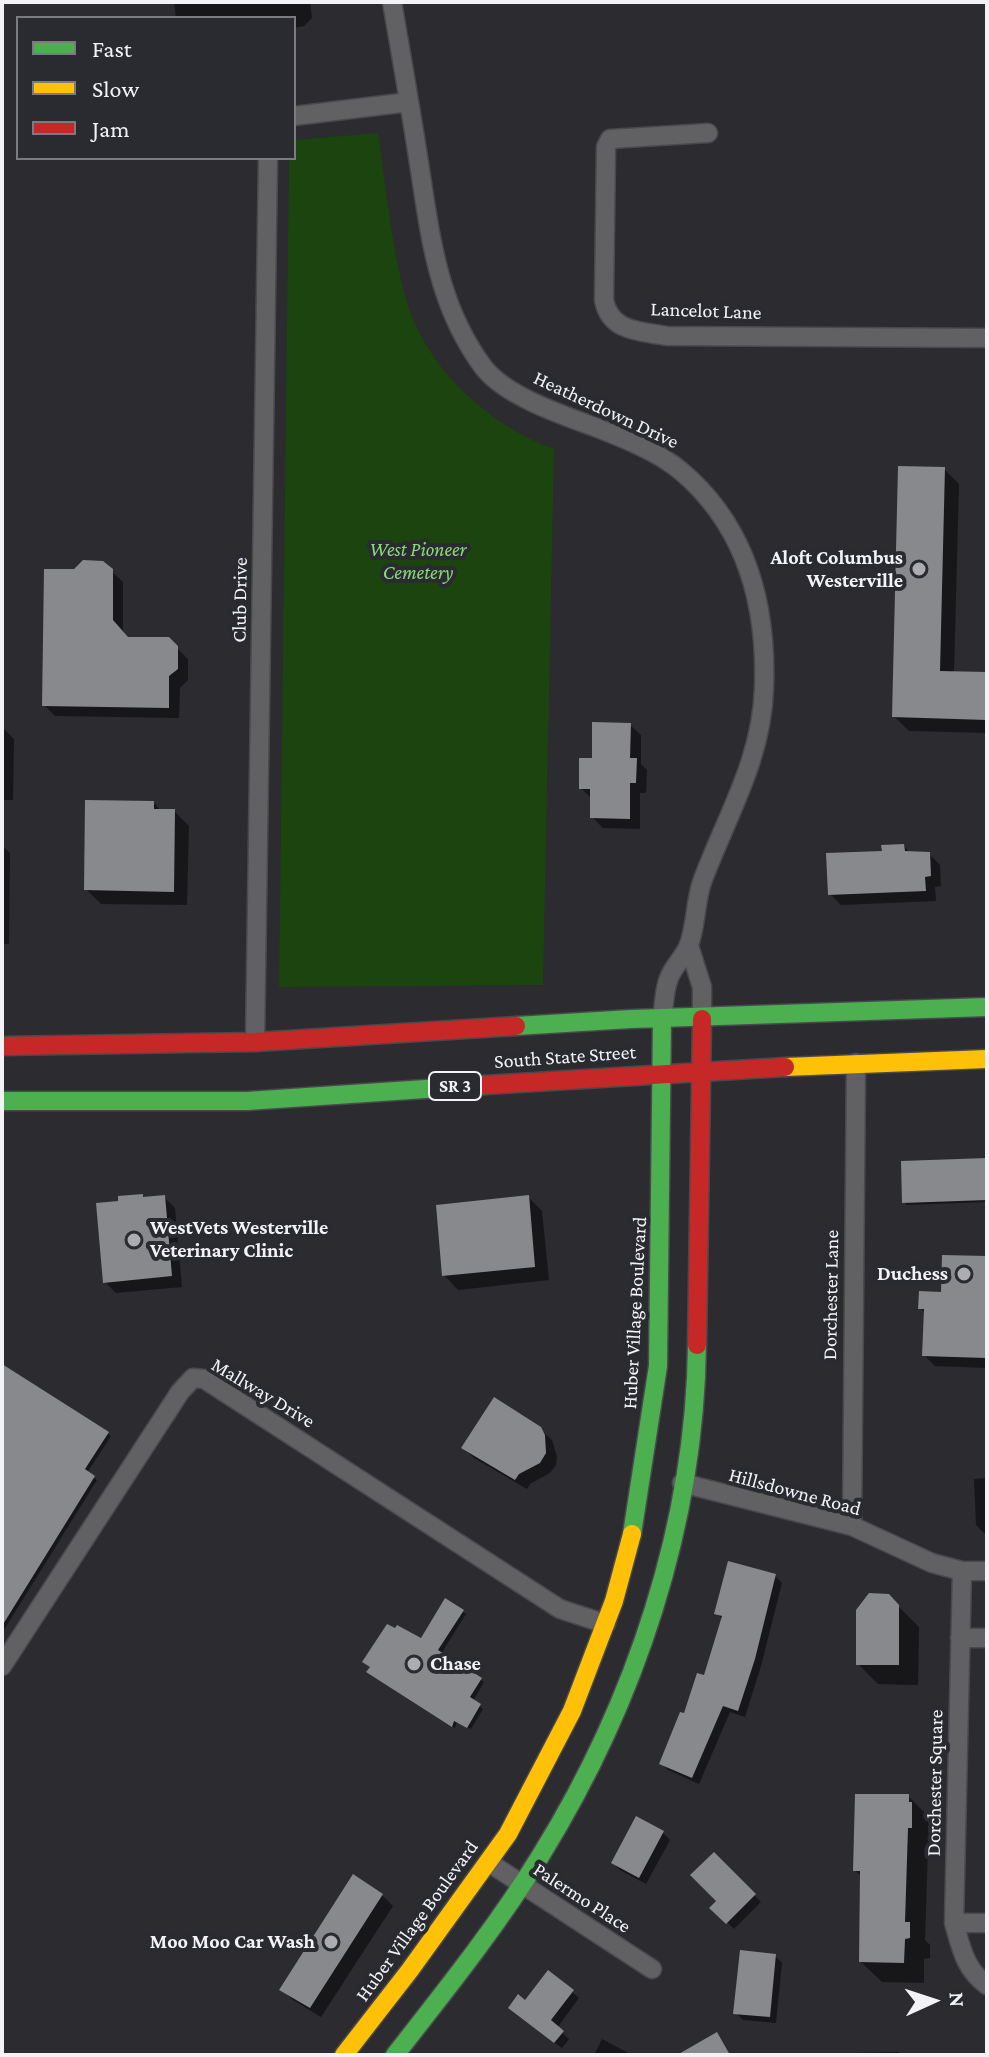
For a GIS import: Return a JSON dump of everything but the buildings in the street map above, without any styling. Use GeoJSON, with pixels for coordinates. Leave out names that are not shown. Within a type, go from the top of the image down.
{"type":"FeatureCollection","features":[{"type":"Feature","properties":{"kind":"street","name":"Heatherdown Drive"},"geometry":{"type":"LineString","coordinates":[[392,2],[435,265],[451,310],[486,370],[543,408],[632,442],[679,469],[713,502],[739,542],[753,578],[764,634],[764,690],[758,740],[741,793],[701,884],[689,946],[669,977],[662,1020]]}},
{"type":"Feature","properties":{"kind":"street"},"geometry":{"type":"LineString","coordinates":[[296,116],[409,102]]}},
{"type":"Feature","properties":{"kind":"street","name":"Lancelot Lane"},"geometry":{"type":"LineString","coordinates":[[708,133],[618,137],[610,139],[606,147],[604,300],[606,312],[622,328],[667,336],[987,338]]}},
{"type":"Feature","properties":{"kind":"street","name":"Club Drive"},"geometry":{"type":"LineString","coordinates":[[255,1042],[268,160]]}},
{"type":"Feature","properties":{"kind":"street","name":"Heatherdown Drive"},"geometry":{"type":"LineString","coordinates":[[689,946],[702,987],[702,1019]]}},
{"type":"Feature","properties":{"kind":"street","name":"South State Street"},"geometry":{"type":"LineString","coordinates":[[2,1046],[255,1042],[662,1020],[987,1007]]}},
{"type":"Feature","properties":{"kind":"street"},"geometry":{"type":"LineString","coordinates":[[395,2055],[521,1885],[559,1825],[608,1727],[653,1613],[674,1531],[697,1369],[702,1019]]}},
{"type":"Feature","properties":{"kind":"street","name":"Huber Village Boulevard"},"geometry":{"type":"LineString","coordinates":[[344,2055],[508,1834],[577,1698],[606,1624],[635,1522],[658,1366],[662,1020]]}},
{"type":"Feature","properties":{"kind":"street","name":"South State Street"},"geometry":{"type":"LineString","coordinates":[[2,1101],[247,1101],[663,1072],[986,1059]]}},
{"type":"Feature","properties":{"kind":"street","name":"Dorchester Lane"},"geometry":{"type":"LineString","coordinates":[[852,1526],[856,1063]]}},
{"type":"Feature","properties":{"kind":"street","name":"Mallway Drive"},"geometry":{"type":"LineString","coordinates":[[2,1666],[180,1392],[193,1378],[204,1379],[560,1609],[606,1624]]}},
{"type":"Feature","properties":{"kind":"street","name":"Hillsdowne Road"},"geometry":{"type":"LineString","coordinates":[[682,1483],[852,1526],[932,1563],[962,1571],[987,1571]]}},
{"type":"Feature","properties":{"kind":"street","name":"Dorchester Square"},"geometry":{"type":"LineString","coordinates":[[962,1571],[954,1923],[964,1958],[975,1976],[987,1985]]}},
{"type":"Feature","properties":{"kind":"street"},"geometry":{"type":"LineString","coordinates":[[960,1638],[987,1638]]}},
{"type":"Feature","properties":{"kind":"street","name":"Palermo Place"},"geometry":{"type":"LineString","coordinates":[[488,1862],[652,1969]]}},
{"type":"Feature","properties":{"kind":"street"},"geometry":{"type":"LineString","coordinates":[[954,1923],[987,1923]]}},
{"type":"Feature","properties":{"kind":"green space","name":"West Pioneer Cemetery"},"geometry":{"type":"Polygon","coordinates":[[[378,133],[400,276],[414,322],[427,346],[443,369],[482,408],[505,425],[554,449],[543,985],[279,987],[289,160],[296,160],[296,140],[378,133]]]}},
{"type":"Feature","properties":{"kind":"traffic: fast"},"geometry":{"type":"LineString","coordinates":[[516,1026],[987,1007]]}},
{"type":"Feature","properties":{"kind":"traffic: fast"},"geometry":{"type":"LineString","coordinates":[[632,1534],[658,1366],[662,1020]]}},
{"type":"Feature","properties":{"kind":"traffic: fast"},"geometry":{"type":"LineString","coordinates":[[2,1101],[247,1101],[485,1085]]}},
{"type":"Feature","properties":{"kind":"traffic: fast"},"geometry":{"type":"LineString","coordinates":[[395,2055],[507,1907],[575,1797],[605,1736],[654,1610],[672,1545],[694,1412],[697,1345]]}},
{"type":"Feature","properties":{"kind":"traffic: slow"},"geometry":{"type":"LineString","coordinates":[[785,1067],[987,1059]]}},
{"type":"Feature","properties":{"kind":"traffic: slow"},"geometry":{"type":"LineString","coordinates":[[344,2055],[508,1834],[572,1711],[614,1601],[632,1534]]}},
{"type":"Feature","properties":{"kind":"traffic: jam"},"geometry":{"type":"LineString","coordinates":[[697,1345],[702,1019]]}},
{"type":"Feature","properties":{"kind":"traffic: jam"},"geometry":{"type":"LineString","coordinates":[[2,1046],[255,1042],[516,1026]]}},
{"type":"Feature","properties":{"kind":"traffic: jam"},"geometry":{"type":"LineString","coordinates":[[485,1085],[785,1067]]}},
{"type":"Feature","properties":{"kind":"place","name":"Aloft Columbus Westerville"},"geometry":{"type":"Point","coordinates":[919,569]}},
{"type":"Feature","properties":{"kind":"place","name":"WestVets Westerville Veterinary Clinic"},"geometry":{"type":"Point","coordinates":[134,1240]}},
{"type":"Feature","properties":{"kind":"place","name":"Duchess"},"geometry":{"type":"Point","coordinates":[964,1274]}},
{"type":"Feature","properties":{"kind":"place","name":"Chase"},"geometry":{"type":"Point","coordinates":[414,1664]}},
{"type":"Feature","properties":{"kind":"place","name":"Moo Moo Car Wash"},"geometry":{"type":"Point","coordinates":[331,1942]}}]}
